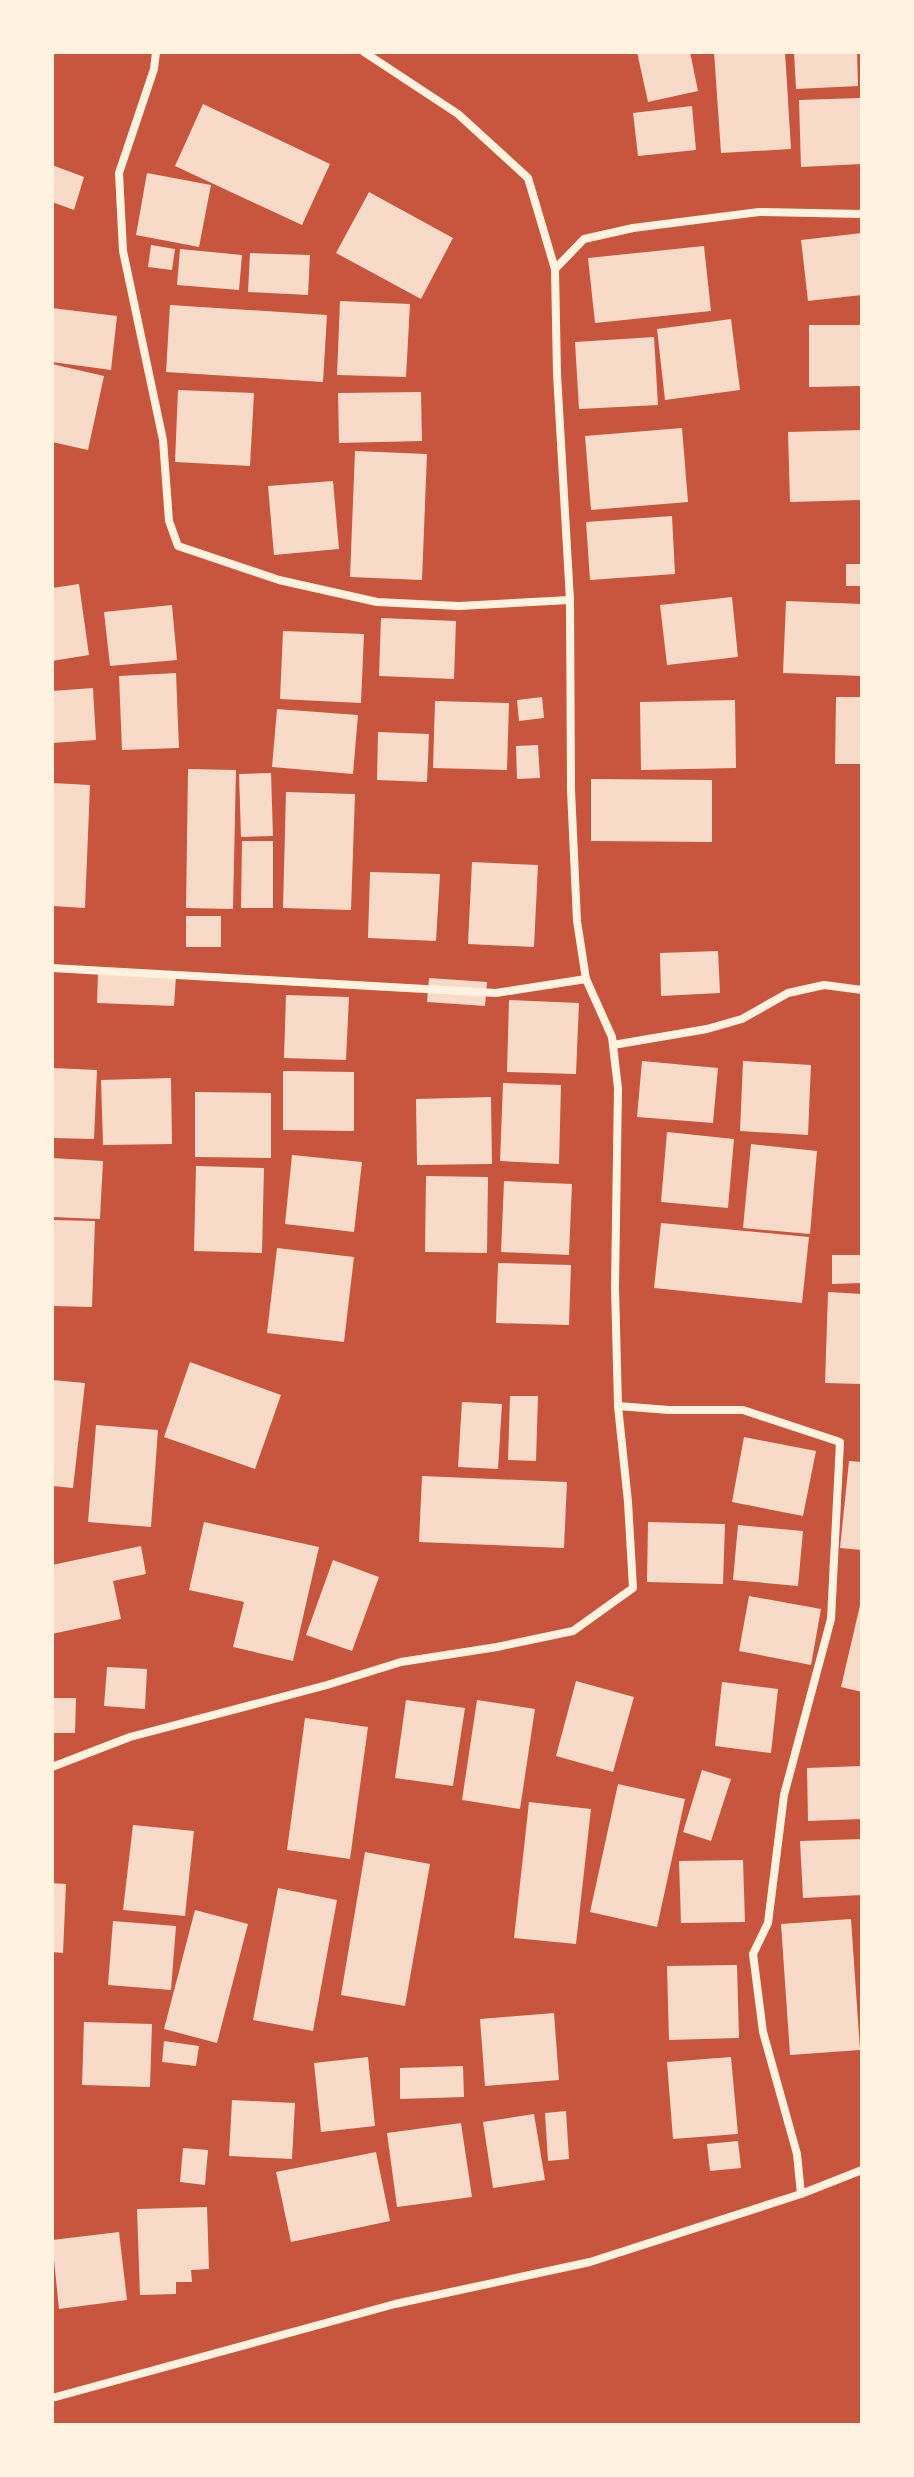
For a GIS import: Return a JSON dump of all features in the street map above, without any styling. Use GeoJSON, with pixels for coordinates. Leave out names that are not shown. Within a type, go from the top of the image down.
{"type":"FeatureCollection","features":[{"type":"Feature","properties":{"kind":"street"},"geometry":{"type":"LineString","coordinates":[[156,52],[154,69],[119,173],[123,251],[163,440],[169,521],[178,546],[279,580],[377,602],[459,606],[570,600]]}},
{"type":"Feature","properties":{"kind":"street"},"geometry":{"type":"LineString","coordinates":[[52,1767],[130,1737],[327,1685],[401,1662],[573,1631],[633,1588],[618,1406],[615,1287],[618,1088],[613,1045],[586,979],[577,921],[571,790],[570,600],[557,374],[555,269],[528,178],[458,114],[364,52]]}},
{"type":"Feature","properties":{"kind":"street"},"geometry":{"type":"LineString","coordinates":[[555,269],[584,239],[633,228],[759,212],[862,214]]}},
{"type":"Feature","properties":{"kind":"street"},"geometry":{"type":"LineString","coordinates":[[52,968],[496,993],[586,979]]}},
{"type":"Feature","properties":{"kind":"street"},"geometry":{"type":"LineString","coordinates":[[613,1045],[707,1029],[742,1019],[788,993],[824,985],[862,990]]}},
{"type":"Feature","properties":{"kind":"street"},"geometry":{"type":"LineString","coordinates":[[618,1406],[743,1410],[840,1442],[831,1619],[784,1795],[768,1923],[753,1954],[763,2032],[797,2154],[801,2194]]}},
{"type":"Feature","properties":{"kind":"street"},"geometry":{"type":"LineString","coordinates":[[52,2398],[395,2304],[590,2262],[801,2194],[862,2170]]}},
{"type":"Feature","properties":{"kind":"building"},"geometry":{"type":"Polygon","coordinates":[[[637,52],[690,52],[698,91],[648,102],[637,52]]]}},
{"type":"Feature","properties":{"kind":"building"},"geometry":{"type":"Polygon","coordinates":[[[714,52],[785,52],[791,149],[721,153],[714,52]]]}},
{"type":"Feature","properties":{"kind":"building"},"geometry":{"type":"Polygon","coordinates":[[[794,52],[857,52],[858,86],[796,89],[794,52]]]}},
{"type":"Feature","properties":{"kind":"building"},"geometry":{"type":"Polygon","coordinates":[[[860,98],[862,164],[801,167],[799,100],[860,98]]]}},
{"type":"Feature","properties":{"kind":"building"},"geometry":{"type":"Polygon","coordinates":[[[203,104],[330,164],[302,225],[175,166],[203,104]]]}},
{"type":"Feature","properties":{"kind":"building"},"geometry":{"type":"Polygon","coordinates":[[[692,106],[696,150],[638,156],[633,113],[692,106]]]}},
{"type":"Feature","properties":{"kind":"building"},"geometry":{"type":"Polygon","coordinates":[[[52,165],[84,177],[74,210],[52,202],[52,165]]]}},
{"type":"Feature","properties":{"kind":"building"},"geometry":{"type":"Polygon","coordinates":[[[147,173],[211,185],[199,247],[136,235],[147,173]]]}},
{"type":"Feature","properties":{"kind":"building"},"geometry":{"type":"Polygon","coordinates":[[[369,192],[453,238],[421,299],[336,253],[369,192]]]}},
{"type":"Feature","properties":{"kind":"building"},"geometry":{"type":"Polygon","coordinates":[[[862,233],[862,295],[808,301],[801,240],[862,233]]]}},
{"type":"Feature","properties":{"kind":"building"},"geometry":{"type":"Polygon","coordinates":[[[151,245],[175,249],[172,270],[148,267],[151,245]]]}},
{"type":"Feature","properties":{"kind":"building"},"geometry":{"type":"Polygon","coordinates":[[[704,246],[711,311],[595,323],[588,258],[704,246]]]}},
{"type":"Feature","properties":{"kind":"building"},"geometry":{"type":"Polygon","coordinates":[[[180,249],[242,255],[239,290],[177,285],[180,249]]]}},
{"type":"Feature","properties":{"kind":"building"},"geometry":{"type":"Polygon","coordinates":[[[250,253],[310,255],[308,295],[248,292],[250,253]]]}},
{"type":"Feature","properties":{"kind":"building"},"geometry":{"type":"Polygon","coordinates":[[[340,301],[410,304],[406,377],[337,375],[340,301]]]}},
{"type":"Feature","properties":{"kind":"building"},"geometry":{"type":"Polygon","coordinates":[[[170,305],[327,315],[323,382],[166,372],[170,305]]]}},
{"type":"Feature","properties":{"kind":"building"},"geometry":{"type":"Polygon","coordinates":[[[52,308],[117,316],[111,370],[52,362],[52,308]]]}},
{"type":"Feature","properties":{"kind":"building"},"geometry":{"type":"Polygon","coordinates":[[[731,319],[740,390],[665,400],[657,329],[731,319]]]}},
{"type":"Feature","properties":{"kind":"building"},"geometry":{"type":"Polygon","coordinates":[[[809,325],[862,325],[862,386],[809,387],[809,325]]]}},
{"type":"Feature","properties":{"kind":"building"},"geometry":{"type":"Polygon","coordinates":[[[654,337],[658,405],[579,409],[575,342],[654,337]]]}},
{"type":"Feature","properties":{"kind":"building"},"geometry":{"type":"Polygon","coordinates":[[[52,364],[104,376],[88,450],[52,442],[52,364]]]}},
{"type":"Feature","properties":{"kind":"building"},"geometry":{"type":"Polygon","coordinates":[[[178,390],[254,393],[250,466],[175,462],[178,390]]]}},
{"type":"Feature","properties":{"kind":"building"},"geometry":{"type":"Polygon","coordinates":[[[421,392],[422,441],[339,443],[338,393],[421,392]]]}},
{"type":"Feature","properties":{"kind":"building"},"geometry":{"type":"Polygon","coordinates":[[[682,428],[688,502],[591,510],[585,436],[682,428]]]}},
{"type":"Feature","properties":{"kind":"building"},"geometry":{"type":"Polygon","coordinates":[[[862,430],[862,500],[790,502],[788,432],[862,430]]]}},
{"type":"Feature","properties":{"kind":"building"},"geometry":{"type":"Polygon","coordinates":[[[355,451],[427,454],[422,580],[350,577],[355,451]]]}},
{"type":"Feature","properties":{"kind":"building"},"geometry":{"type":"Polygon","coordinates":[[[333,481],[339,549],[274,555],[268,486],[333,481]]]}},
{"type":"Feature","properties":{"kind":"building"},"geometry":{"type":"Polygon","coordinates":[[[672,516],[675,574],[590,580],[586,522],[672,516]]]}},
{"type":"Feature","properties":{"kind":"building"},"geometry":{"type":"Polygon","coordinates":[[[846,564],[862,564],[862,586],[846,586],[846,564]]]}},
{"type":"Feature","properties":{"kind":"building"},"geometry":{"type":"Polygon","coordinates":[[[79,584],[89,655],[52,661],[52,588],[79,584]]]}},
{"type":"Feature","properties":{"kind":"building"},"geometry":{"type":"Polygon","coordinates":[[[732,597],[738,657],[667,665],[660,605],[732,597]]]}},
{"type":"Feature","properties":{"kind":"building"},"geometry":{"type":"Polygon","coordinates":[[[786,601],[862,604],[862,676],[783,673],[786,601]]]}},
{"type":"Feature","properties":{"kind":"building"},"geometry":{"type":"Polygon","coordinates":[[[172,605],[177,660],[110,666],[104,612],[172,605]]]}},
{"type":"Feature","properties":{"kind":"building"},"geometry":{"type":"Polygon","coordinates":[[[381,618],[456,621],[454,679],[379,676],[381,618]]]}},
{"type":"Feature","properties":{"kind":"building"},"geometry":{"type":"Polygon","coordinates":[[[283,631],[364,634],[361,703],[280,699],[283,631]]]}},
{"type":"Feature","properties":{"kind":"building"},"geometry":{"type":"Polygon","coordinates":[[[176,673],[179,748],[122,750],[119,676],[176,673]]]}},
{"type":"Feature","properties":{"kind":"building"},"geometry":{"type":"Polygon","coordinates":[[[93,688],[96,740],[52,743],[52,691],[93,688]]]}},
{"type":"Feature","properties":{"kind":"building"},"geometry":{"type":"Polygon","coordinates":[[[542,697],[544,718],[519,721],[517,700],[542,697]]]}},
{"type":"Feature","properties":{"kind":"building"},"geometry":{"type":"Polygon","coordinates":[[[836,697],[862,697],[862,764],[835,764],[836,697]]]}},
{"type":"Feature","properties":{"kind":"building"},"geometry":{"type":"Polygon","coordinates":[[[735,700],[736,768],[641,770],[640,702],[735,700]]]}},
{"type":"Feature","properties":{"kind":"building"},"geometry":{"type":"Polygon","coordinates":[[[435,701],[509,703],[507,770],[433,768],[435,701]]]}},
{"type":"Feature","properties":{"kind":"building"},"geometry":{"type":"Polygon","coordinates":[[[277,709],[358,715],[353,774],[272,767],[277,709]]]}},
{"type":"Feature","properties":{"kind":"building"},"geometry":{"type":"Polygon","coordinates":[[[378,732],[429,734],[427,782],[377,780],[378,732]]]}},
{"type":"Feature","properties":{"kind":"building"},"geometry":{"type":"Polygon","coordinates":[[[538,745],[540,778],[517,779],[516,746],[538,745]]]}},
{"type":"Feature","properties":{"kind":"building"},"geometry":{"type":"Polygon","coordinates":[[[188,769],[236,770],[233,909],[186,908],[188,769]]]}},
{"type":"Feature","properties":{"kind":"building"},"geometry":{"type":"Polygon","coordinates":[[[271,773],[273,836],[241,837],[239,774],[271,773]]]}},
{"type":"Feature","properties":{"kind":"building"},"geometry":{"type":"Polygon","coordinates":[[[591,779],[712,780],[712,842],[591,841],[591,779]]]}},
{"type":"Feature","properties":{"kind":"building"},"geometry":{"type":"Polygon","coordinates":[[[52,783],[90,785],[85,908],[52,906],[52,783]]]}},
{"type":"Feature","properties":{"kind":"building"},"geometry":{"type":"Polygon","coordinates":[[[286,792],[355,794],[351,910],[283,908],[286,792]]]}},
{"type":"Feature","properties":{"kind":"building"},"geometry":{"type":"Polygon","coordinates":[[[242,841],[273,841],[273,908],[241,908],[242,841]]]}},
{"type":"Feature","properties":{"kind":"building"},"geometry":{"type":"Polygon","coordinates":[[[472,862],[538,865],[534,947],[468,944],[472,862]]]}},
{"type":"Feature","properties":{"kind":"building"},"geometry":{"type":"Polygon","coordinates":[[[370,872],[440,874],[436,941],[368,938],[370,872]]]}},
{"type":"Feature","properties":{"kind":"building"},"geometry":{"type":"Polygon","coordinates":[[[186,916],[221,916],[221,947],[186,947],[186,916]]]}},
{"type":"Feature","properties":{"kind":"building"},"geometry":{"type":"Polygon","coordinates":[[[718,951],[720,993],[661,996],[660,953],[718,951]]]}},
{"type":"Feature","properties":{"kind":"building"},"geometry":{"type":"Polygon","coordinates":[[[98,973],[176,976],[174,1006],[97,1003],[98,973]]]}},
{"type":"Feature","properties":{"kind":"building"},"geometry":{"type":"Polygon","coordinates":[[[429,978],[487,982],[485,1006],[427,1002],[429,978]]]}},
{"type":"Feature","properties":{"kind":"building"},"geometry":{"type":"Polygon","coordinates":[[[286,995],[349,997],[346,1060],[284,1058],[286,995]]]}},
{"type":"Feature","properties":{"kind":"building"},"geometry":{"type":"Polygon","coordinates":[[[509,1000],[579,1003],[576,1074],[507,1072],[509,1000]]]}},
{"type":"Feature","properties":{"kind":"building"},"geometry":{"type":"Polygon","coordinates":[[[642,1061],[718,1068],[713,1123],[637,1117],[642,1061]]]}},
{"type":"Feature","properties":{"kind":"building"},"geometry":{"type":"Polygon","coordinates":[[[743,1061],[811,1065],[808,1135],[740,1131],[743,1061]]]}},
{"type":"Feature","properties":{"kind":"building"},"geometry":{"type":"Polygon","coordinates":[[[52,1068],[97,1070],[94,1139],[52,1138],[52,1068]]]}},
{"type":"Feature","properties":{"kind":"building"},"geometry":{"type":"Polygon","coordinates":[[[283,1071],[354,1072],[354,1131],[283,1130],[283,1071]]]}},
{"type":"Feature","properties":{"kind":"building"},"geometry":{"type":"Polygon","coordinates":[[[171,1078],[172,1144],[103,1145],[101,1080],[171,1078]]]}},
{"type":"Feature","properties":{"kind":"building"},"geometry":{"type":"Polygon","coordinates":[[[503,1083],[561,1085],[559,1164],[500,1161],[503,1083]]]}},
{"type":"Feature","properties":{"kind":"building"},"geometry":{"type":"Polygon","coordinates":[[[195,1092],[271,1093],[271,1158],[195,1157],[195,1092]]]}},
{"type":"Feature","properties":{"kind":"building"},"geometry":{"type":"Polygon","coordinates":[[[491,1097],[492,1164],[417,1165],[416,1099],[491,1097]]]}},
{"type":"Feature","properties":{"kind":"building"},"geometry":{"type":"Polygon","coordinates":[[[667,1132],[734,1139],[728,1208],[661,1202],[667,1132]]]}},
{"type":"Feature","properties":{"kind":"building"},"geometry":{"type":"Polygon","coordinates":[[[751,1144],[817,1151],[810,1234],[743,1228],[751,1144]]]}},
{"type":"Feature","properties":{"kind":"building"},"geometry":{"type":"Polygon","coordinates":[[[292,1155],[362,1162],[354,1232],[285,1224],[292,1155]]]}},
{"type":"Feature","properties":{"kind":"building"},"geometry":{"type":"Polygon","coordinates":[[[52,1158],[103,1161],[100,1219],[52,1217],[52,1158]]]}},
{"type":"Feature","properties":{"kind":"building"},"geometry":{"type":"Polygon","coordinates":[[[196,1166],[264,1168],[262,1253],[194,1251],[196,1166]]]}},
{"type":"Feature","properties":{"kind":"building"},"geometry":{"type":"Polygon","coordinates":[[[426,1176],[488,1177],[487,1253],[425,1252],[426,1176]]]}},
{"type":"Feature","properties":{"kind":"building"},"geometry":{"type":"Polygon","coordinates":[[[504,1181],[572,1184],[569,1255],[501,1252],[504,1181]]]}},
{"type":"Feature","properties":{"kind":"building"},"geometry":{"type":"Polygon","coordinates":[[[52,1220],[95,1221],[92,1307],[52,1306],[52,1220]]]}},
{"type":"Feature","properties":{"kind":"building"},"geometry":{"type":"Polygon","coordinates":[[[661,1223],[809,1237],[802,1303],[654,1288],[661,1223]]]}},
{"type":"Feature","properties":{"kind":"building"},"geometry":{"type":"Polygon","coordinates":[[[277,1248],[354,1257],[344,1342],[267,1333],[277,1248]]]}},
{"type":"Feature","properties":{"kind":"building"},"geometry":{"type":"Polygon","coordinates":[[[832,1255],[862,1255],[862,1283],[832,1284],[832,1255]]]}},
{"type":"Feature","properties":{"kind":"building"},"geometry":{"type":"Polygon","coordinates":[[[498,1263],[571,1265],[569,1325],[496,1323],[498,1263]]]}},
{"type":"Feature","properties":{"kind":"building"},"geometry":{"type":"Polygon","coordinates":[[[828,1292],[862,1294],[862,1384],[825,1383],[828,1292]]]}},
{"type":"Feature","properties":{"kind":"building"},"geometry":{"type":"Polygon","coordinates":[[[190,1362],[281,1395],[255,1469],[164,1437],[190,1362]]]}},
{"type":"Feature","properties":{"kind":"building"},"geometry":{"type":"Polygon","coordinates":[[[52,1380],[85,1383],[73,1488],[52,1486],[52,1380]]]}},
{"type":"Feature","properties":{"kind":"building"},"geometry":{"type":"Polygon","coordinates":[[[510,1396],[538,1396],[536,1461],[508,1460],[510,1396]]]}},
{"type":"Feature","properties":{"kind":"building"},"geometry":{"type":"Polygon","coordinates":[[[462,1402],[502,1404],[498,1469],[458,1467],[462,1402]]]}},
{"type":"Feature","properties":{"kind":"building"},"geometry":{"type":"Polygon","coordinates":[[[96,1425],[158,1430],[151,1527],[88,1522],[96,1425]]]}},
{"type":"Feature","properties":{"kind":"building"},"geometry":{"type":"Polygon","coordinates":[[[744,1437],[816,1451],[803,1516],[732,1502],[744,1437]]]}},
{"type":"Feature","properties":{"kind":"building"},"geometry":{"type":"Polygon","coordinates":[[[849,1461],[862,1462],[862,1550],[840,1548],[849,1461]]]}},
{"type":"Feature","properties":{"kind":"building"},"geometry":{"type":"Polygon","coordinates":[[[422,1476],[567,1482],[564,1548],[419,1542],[422,1476]]]}},
{"type":"Feature","properties":{"kind":"building"},"geometry":{"type":"Polygon","coordinates":[[[204,1522],[319,1547],[293,1661],[233,1647],[244,1602],[189,1590],[204,1522]]]}},
{"type":"Feature","properties":{"kind":"building"},"geometry":{"type":"Polygon","coordinates":[[[648,1522],[725,1524],[723,1584],[647,1582],[648,1522]]]}},
{"type":"Feature","properties":{"kind":"building"},"geometry":{"type":"Polygon","coordinates":[[[738,1525],[803,1531],[798,1586],[733,1580],[738,1525]]]}},
{"type":"Feature","properties":{"kind":"building"},"geometry":{"type":"Polygon","coordinates":[[[141,1546],[146,1574],[113,1581],[121,1619],[52,1634],[52,1565],[141,1546]]]}},
{"type":"Feature","properties":{"kind":"building"},"geometry":{"type":"Polygon","coordinates":[[[333,1560],[379,1577],[352,1651],[306,1635],[333,1560]]]}},
{"type":"Feature","properties":{"kind":"building"},"geometry":{"type":"Polygon","coordinates":[[[749,1596],[821,1609],[811,1665],[739,1651],[749,1596]]]}},
{"type":"Feature","properties":{"kind":"building"},"geometry":{"type":"Polygon","coordinates":[[[862,1601],[862,1692],[841,1687],[862,1601]]]}},
{"type":"Feature","properties":{"kind":"building"},"geometry":{"type":"Polygon","coordinates":[[[107,1667],[147,1669],[145,1709],[104,1706],[107,1667]]]}},
{"type":"Feature","properties":{"kind":"building"},"geometry":{"type":"Polygon","coordinates":[[[576,1681],[634,1697],[613,1772],[556,1756],[576,1681]]]}},
{"type":"Feature","properties":{"kind":"building"},"geometry":{"type":"Polygon","coordinates":[[[722,1682],[778,1689],[771,1753],[715,1746],[722,1682]]]}},
{"type":"Feature","properties":{"kind":"building"},"geometry":{"type":"Polygon","coordinates":[[[54,1698],[76,1698],[75,1733],[54,1733],[54,1698]]]}},
{"type":"Feature","properties":{"kind":"building"},"geometry":{"type":"Polygon","coordinates":[[[406,1700],[465,1708],[453,1786],[395,1778],[406,1700]]]}},
{"type":"Feature","properties":{"kind":"building"},"geometry":{"type":"Polygon","coordinates":[[[477,1700],[535,1709],[520,1809],[462,1800],[477,1700]]]}},
{"type":"Feature","properties":{"kind":"building"},"geometry":{"type":"Polygon","coordinates":[[[305,1718],[368,1727],[350,1859],[287,1850],[305,1718]]]}},
{"type":"Feature","properties":{"kind":"building"},"geometry":{"type":"Polygon","coordinates":[[[862,1766],[862,1819],[808,1821],[807,1768],[862,1766]]]}},
{"type":"Feature","properties":{"kind":"building"},"geometry":{"type":"Polygon","coordinates":[[[702,1770],[731,1779],[711,1841],[683,1832],[702,1770]]]}},
{"type":"Feature","properties":{"kind":"building"},"geometry":{"type":"Polygon","coordinates":[[[618,1784],[685,1799],[657,1927],[590,1912],[618,1784]]]}},
{"type":"Feature","properties":{"kind":"building"},"geometry":{"type":"Polygon","coordinates":[[[529,1802],[591,1809],[576,1944],[514,1938],[529,1802]]]}},
{"type":"Feature","properties":{"kind":"building"},"geometry":{"type":"Polygon","coordinates":[[[133,1825],[194,1831],[185,1916],[123,1910],[133,1825]]]}},
{"type":"Feature","properties":{"kind":"building"},"geometry":{"type":"Polygon","coordinates":[[[862,1839],[862,1895],[803,1898],[800,1841],[862,1839]]]}},
{"type":"Feature","properties":{"kind":"building"},"geometry":{"type":"Polygon","coordinates":[[[365,1852],[430,1864],[405,2006],[341,1995],[365,1852]]]}},
{"type":"Feature","properties":{"kind":"building"},"geometry":{"type":"Polygon","coordinates":[[[743,1860],[745,1922],[681,1923],[679,1861],[743,1860]]]}},
{"type":"Feature","properties":{"kind":"building"},"geometry":{"type":"Polygon","coordinates":[[[52,1883],[66,1884],[63,1953],[52,1952],[52,1883]]]}},
{"type":"Feature","properties":{"kind":"building"},"geometry":{"type":"Polygon","coordinates":[[[278,1888],[337,1900],[313,2031],[253,2020],[278,1888]]]}},
{"type":"Feature","properties":{"kind":"building"},"geometry":{"type":"Polygon","coordinates":[[[195,1910],[248,1924],[217,2043],[164,2029],[195,1910]]]}},
{"type":"Feature","properties":{"kind":"building"},"geometry":{"type":"Polygon","coordinates":[[[851,1919],[860,2050],[790,2055],[781,1924],[851,1919]]]}},
{"type":"Feature","properties":{"kind":"building"},"geometry":{"type":"Polygon","coordinates":[[[113,1921],[176,1926],[171,1990],[108,1985],[113,1921]]]}},
{"type":"Feature","properties":{"kind":"building"},"geometry":{"type":"Polygon","coordinates":[[[737,1965],[739,2038],[669,2040],[667,1966],[737,1965]]]}},
{"type":"Feature","properties":{"kind":"building"},"geometry":{"type":"Polygon","coordinates":[[[554,2013],[559,2080],[485,2086],[480,2019],[554,2013]]]}},
{"type":"Feature","properties":{"kind":"building"},"geometry":{"type":"Polygon","coordinates":[[[84,2022],[152,2024],[150,2087],[82,2085],[84,2022]]]}},
{"type":"Feature","properties":{"kind":"building"},"geometry":{"type":"Polygon","coordinates":[[[164,2041],[199,2046],[196,2066],[162,2062],[164,2041]]]}},
{"type":"Feature","properties":{"kind":"building"},"geometry":{"type":"Polygon","coordinates":[[[368,2057],[375,2126],[321,2132],[314,2063],[368,2057]]]}},
{"type":"Feature","properties":{"kind":"building"},"geometry":{"type":"Polygon","coordinates":[[[731,2057],[738,2134],[673,2139],[667,2062],[731,2057]]]}},
{"type":"Feature","properties":{"kind":"building"},"geometry":{"type":"Polygon","coordinates":[[[463,2066],[464,2097],[400,2099],[400,2068],[463,2066]]]}},
{"type":"Feature","properties":{"kind":"building"},"geometry":{"type":"Polygon","coordinates":[[[232,2100],[295,2103],[292,2159],[229,2156],[232,2100]]]}},
{"type":"Feature","properties":{"kind":"building"},"geometry":{"type":"Polygon","coordinates":[[[566,2111],[569,2159],[548,2161],[545,2113],[566,2111]]]}},
{"type":"Feature","properties":{"kind":"building"},"geometry":{"type":"Polygon","coordinates":[[[534,2114],[545,2180],[493,2188],[483,2122],[534,2114]]]}},
{"type":"Feature","properties":{"kind":"building"},"geometry":{"type":"Polygon","coordinates":[[[461,2123],[472,2197],[397,2207],[387,2133],[461,2123]]]}},
{"type":"Feature","properties":{"kind":"building"},"geometry":{"type":"Polygon","coordinates":[[[738,2141],[741,2168],[710,2171],[707,2144],[738,2141]]]}},
{"type":"Feature","properties":{"kind":"building"},"geometry":{"type":"Polygon","coordinates":[[[183,2148],[208,2150],[205,2185],[180,2182],[183,2148]]]}},
{"type":"Feature","properties":{"kind":"building"},"geometry":{"type":"Polygon","coordinates":[[[376,2152],[390,2221],[291,2242],[276,2172],[376,2152]]]}},
{"type":"Feature","properties":{"kind":"building"},"geometry":{"type":"Polygon","coordinates":[[[207,2207],[209,2269],[191,2270],[192,2282],[176,2282],[176,2294],[140,2295],[137,2209],[207,2207]]]}},
{"type":"Feature","properties":{"kind":"building"},"geometry":{"type":"Polygon","coordinates":[[[119,2232],[127,2300],[59,2309],[52,2240],[119,2232]]]}}]}
